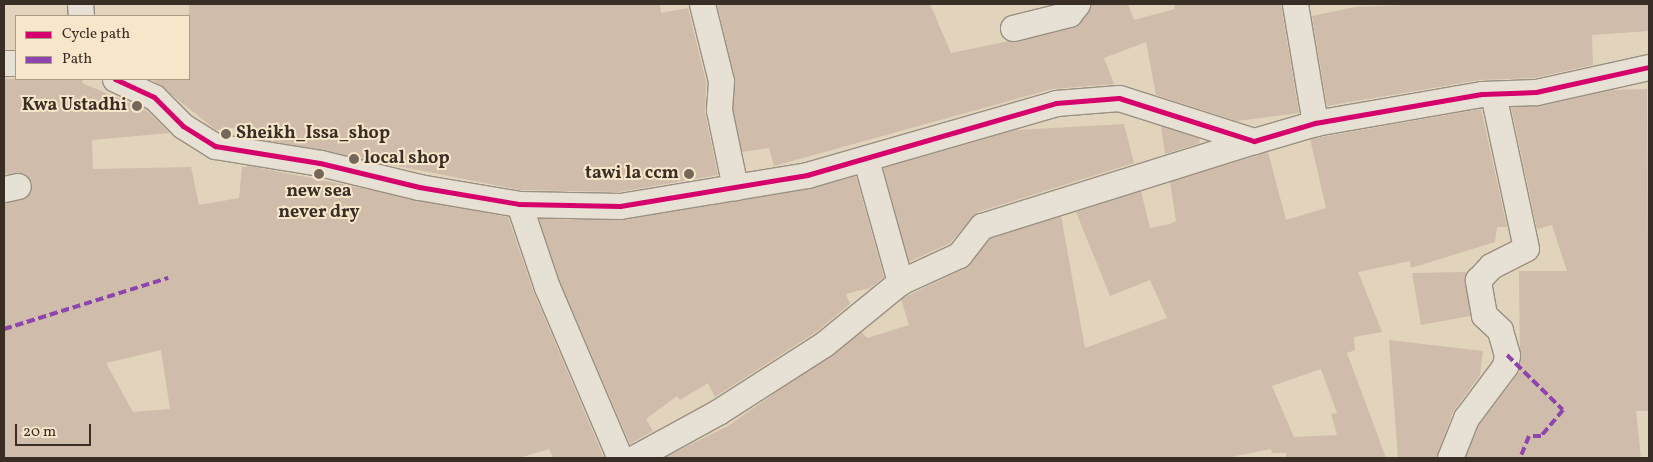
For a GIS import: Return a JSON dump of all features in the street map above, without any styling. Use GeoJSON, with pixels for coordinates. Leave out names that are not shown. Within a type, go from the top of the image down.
{"type":"FeatureCollection","features":[{"type":"Feature","properties":{"kind":"street"},"geometry":{"type":"LineString","coordinates":[[702,4],[721,81],[719,110],[736,187]]}},
{"type":"Feature","properties":{"kind":"street"},"geometry":{"type":"LineString","coordinates":[[1013,28],[1069,14],[1077,4]]}},
{"type":"Feature","properties":{"kind":"street"},"geometry":{"type":"LineString","coordinates":[[1302,5],[1315,123]]}},
{"type":"Feature","properties":{"kind":"street"},"geometry":{"type":"LineString","coordinates":[[634,458],[718,412],[824,344],[900,282],[959,255],[982,226],[1315,123],[1493,94],[1536,92],[1649,67]]}},
{"type":"Feature","properties":{"kind":"street"},"geometry":{"type":"LineString","coordinates":[[117,80],[154,97],[183,126],[215,146],[320,163],[419,187],[519,204],[620,206],[736,187],[866,160],[1056,103],[1120,98],[1254,141]]}},
{"type":"Feature","properties":{"kind":"street"},"geometry":{"type":"LineString","coordinates":[[1450,458],[1466,418],[1505,366],[1507,355],[1500,330],[1484,315],[1478,280],[1490,266],[1526,248],[1493,94]]}},
{"type":"Feature","properties":{"kind":"street"},"geometry":{"type":"LineString","coordinates":[[866,160],[900,282]]}},
{"type":"Feature","properties":{"kind":"street"},"geometry":{"type":"LineString","coordinates":[[519,204],[547,287],[620,458]]}},
{"type":"Feature","properties":{"kind":"building"},"geometry":{"type":"Polygon","coordinates":[[[189,4],[660,4],[661,13],[688,8],[706,82],[705,113],[718,175],[619,192],[520,190],[245,136],[243,127],[216,130],[153,80],[190,80],[189,4]]]}},
{"type":"Feature","properties":{"kind":"building"},"geometry":{"type":"Polygon","coordinates":[[[717,4],[930,4],[951,53],[1072,28],[1091,4],[1128,4],[1134,20],[1175,9],[1174,4],[1281,4],[1299,113],[1237,121],[1156,95],[1146,42],[1104,58],[1114,84],[1052,89],[774,166],[769,148],[742,152],[733,109],[735,78],[717,4]]]}},
{"type":"Feature","properties":{"kind":"building"},"geometry":{"type":"Polygon","coordinates":[[[1431,4],[1649,4],[1649,31],[1592,35],[1593,65],[1534,78],[1480,80],[1327,106],[1312,16],[1355,7],[1431,4]]]}},
{"type":"Feature","properties":{"kind":"building"},"geometry":{"type":"Polygon","coordinates":[[[4,79],[83,80],[82,83],[146,110],[170,133],[92,140],[93,169],[191,167],[199,205],[239,198],[242,167],[250,166],[508,217],[534,293],[604,458],[553,458],[549,449],[519,458],[4,458],[4,203],[27,197],[32,183],[23,173],[4,174],[4,79]],[[161,350],[106,363],[133,412],[170,409],[161,350]]]}},
{"type":"Feature","properties":{"kind":"building"},"geometry":{"type":"Polygon","coordinates":[[[1647,89],[1649,411],[1636,411],[1641,458],[1465,458],[1479,425],[1520,371],[1519,271],[1567,271],[1552,225],[1537,229],[1511,107],[1539,106],[1612,90],[1647,89]]]}},
{"type":"Feature","properties":{"kind":"building"},"geometry":{"type":"Polygon","coordinates":[[[1481,109],[1507,227],[1497,227],[1495,242],[1411,268],[1410,261],[1358,272],[1382,332],[1354,337],[1355,350],[1347,353],[1386,458],[1286,458],[1286,453],[1272,453],[1271,449],[1226,458],[663,458],[728,426],[862,332],[867,338],[909,325],[901,299],[965,268],[991,238],[1061,216],[1085,348],[1167,318],[1150,280],[1110,296],[1076,212],[1141,191],[1150,228],[1170,224],[1176,221],[1170,182],[1268,152],[1286,220],[1326,208],[1310,139],[1481,109]],[[1321,369],[1272,386],[1294,437],[1337,435],[1331,414],[1337,413],[1321,369]]]}},
{"type":"Feature","properties":{"kind":"building"},"geometry":{"type":"Polygon","coordinates":[[[1124,124],[1134,163],[978,212],[950,243],[909,262],[883,168],[1015,130],[1124,124]]]}},
{"type":"Feature","properties":{"kind":"building"},"geometry":{"type":"Polygon","coordinates":[[[1161,126],[1199,138],[1200,143],[1165,154],[1161,126]]]}},
{"type":"Feature","properties":{"kind":"building"},"geometry":{"type":"Polygon","coordinates":[[[856,176],[884,277],[870,288],[846,294],[850,304],[816,332],[715,397],[708,383],[680,400],[677,396],[646,419],[653,431],[630,444],[560,282],[539,219],[622,220],[809,189],[856,176]]]}},
{"type":"Feature","properties":{"kind":"building"},"geometry":{"type":"Polygon","coordinates":[[[1466,272],[1470,316],[1421,325],[1412,273],[1466,272]]]}},
{"type":"Feature","properties":{"kind":"building"},"geometry":{"type":"Polygon","coordinates":[[[1389,340],[1483,351],[1480,375],[1453,412],[1436,458],[1398,458],[1389,340]]]}},
{"type":"Feature","properties":{"kind":"marked path"},"geometry":{"type":"LineString","coordinates":[[4,329],[168,278]]}},
{"type":"Feature","properties":{"kind":"marked path"},"geometry":{"type":"LineString","coordinates":[[1507,355],[1563,410],[1541,436],[1529,436],[1520,458]]}},
{"type":"Feature","properties":{"kind":"cycle path"},"geometry":{"type":"LineString","coordinates":[[117,80],[154,97],[183,126],[215,146],[320,163],[419,187],[519,204],[620,206],[807,175],[1056,103],[1119,98],[1254,141],[1315,123],[1482,94],[1536,92],[1649,67]]}},
{"type":"Feature","properties":{"kind":"place","name":"Kwa Ustadhi"},"geometry":{"type":"Point","coordinates":[137,106]}},
{"type":"Feature","properties":{"kind":"place","name":"Sheikh_Issa_shop"},"geometry":{"type":"Point","coordinates":[226,134]}},
{"type":"Feature","properties":{"kind":"place","name":"local shop"},"geometry":{"type":"Point","coordinates":[354,159]}},
{"type":"Feature","properties":{"kind":"place","name":"new sea never dry"},"geometry":{"type":"Point","coordinates":[319,174]}},
{"type":"Feature","properties":{"kind":"place","name":"tawi la ccm"},"geometry":{"type":"Point","coordinates":[689,174]}}]}
